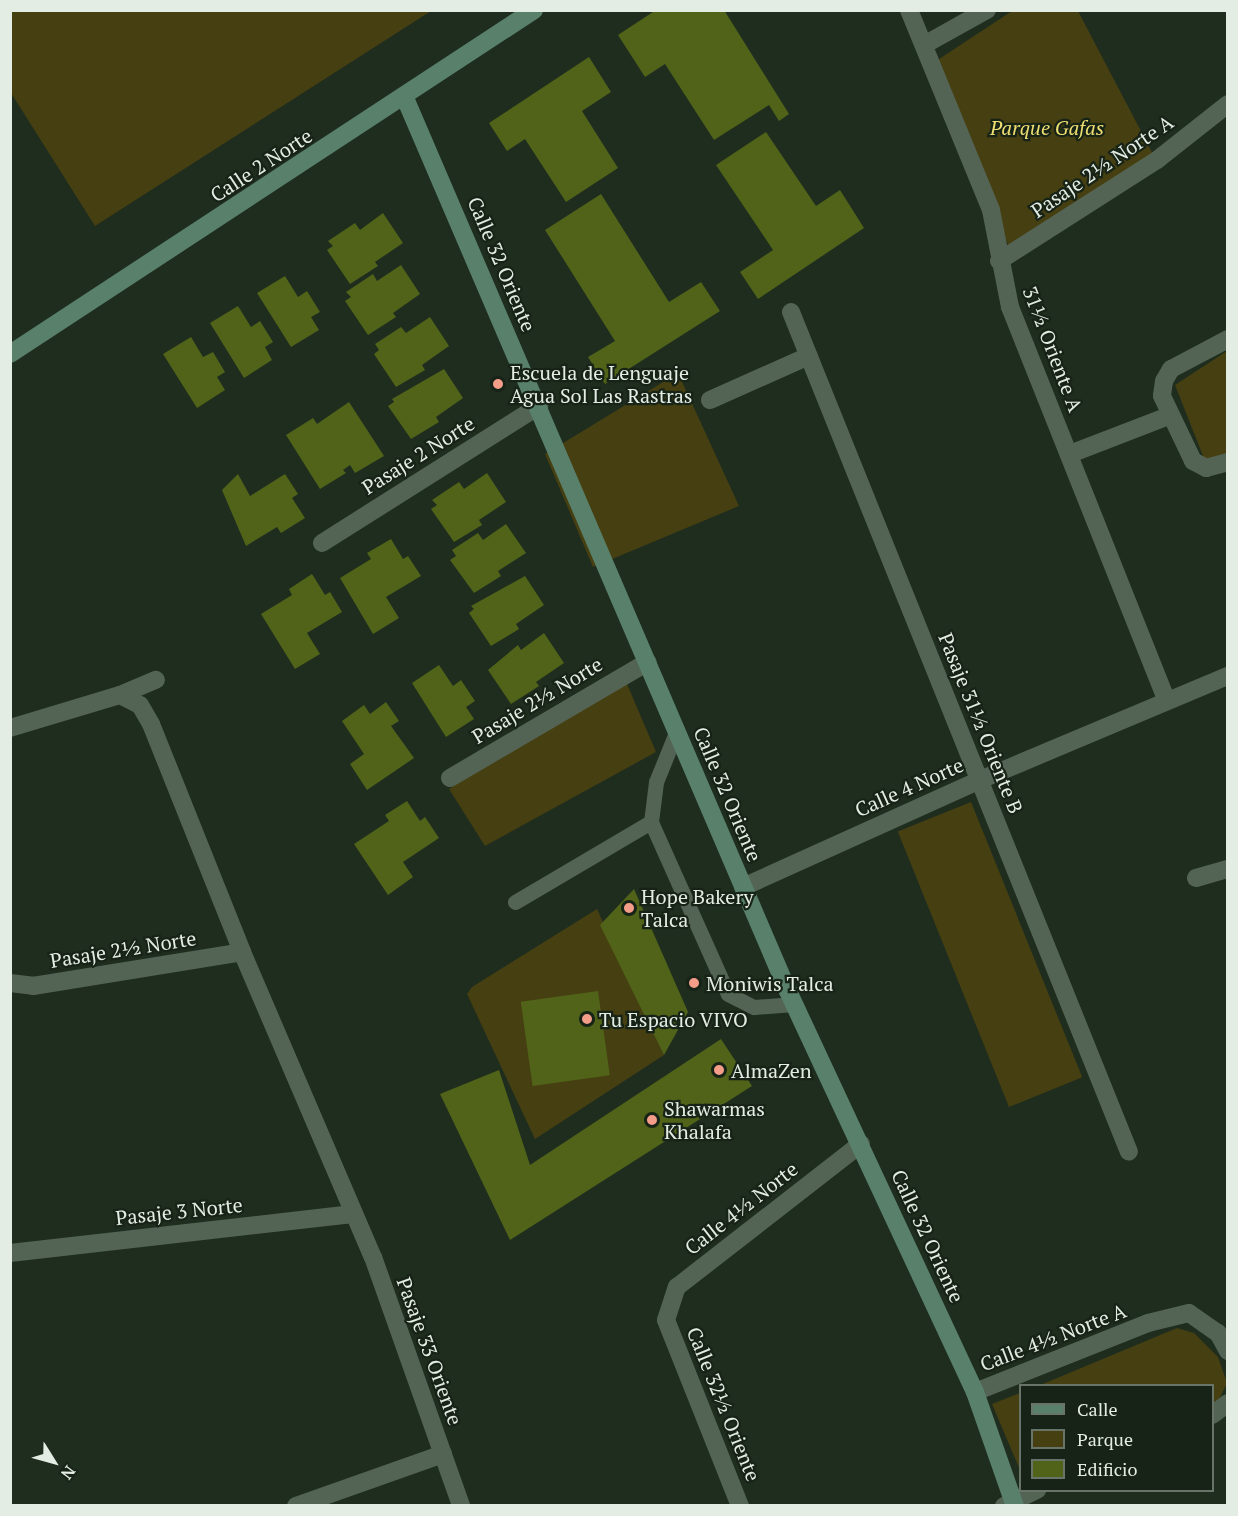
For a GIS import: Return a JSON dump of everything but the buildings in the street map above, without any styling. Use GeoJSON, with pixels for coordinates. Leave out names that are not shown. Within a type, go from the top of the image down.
{"type":"FeatureCollection","features":[{"type":"Feature","properties":{"kind":"street","name":"Calle 2 Norte"},"geometry":{"type":"LineString","coordinates":[[10,354],[405,98],[534,10]]}},
{"type":"Feature","properties":{"kind":"street","name":"31½ Oriente A"},"geometry":{"type":"LineString","coordinates":[[909,10],[991,210],[999,261],[1011,307],[1167,701]]}},
{"type":"Feature","properties":{"kind":"street"},"geometry":{"type":"LineString","coordinates":[[924,45],[987,10]]}},
{"type":"Feature","properties":{"kind":"street","name":"Calle 32 Oriente"},"geometry":{"type":"LineString","coordinates":[[405,98],[794,1004],[975,1392],[1011,1504]]}},
{"type":"Feature","properties":{"kind":"street","name":"Pasaje 2½ Norte A"},"geometry":{"type":"LineString","coordinates":[[999,261],[1157,160],[1227,105]]}},
{"type":"Feature","properties":{"kind":"street","name":"Pasaje 31½ Oriente B"},"geometry":{"type":"LineString","coordinates":[[791,312],[1130,1152]]}},
{"type":"Feature","properties":{"kind":"street"},"geometry":{"type":"LineString","coordinates":[[1227,339],[1171,369],[1164,381],[1162,396],[1193,461],[1206,468],[1227,462]]}},
{"type":"Feature","properties":{"kind":"street"},"geometry":{"type":"LineString","coordinates":[[710,400],[809,356]]}},
{"type":"Feature","properties":{"kind":"street","name":"Pasaje 2 Norte"},"geometry":{"type":"LineString","coordinates":[[322,543],[539,406]]}},
{"type":"Feature","properties":{"kind":"street"},"geometry":{"type":"LineString","coordinates":[[1070,454],[1171,415]]}},
{"type":"Feature","properties":{"kind":"street","name":"Pasaje 2½ Norte"},"geometry":{"type":"LineString","coordinates":[[450,778],[648,662]]}},
{"type":"Feature","properties":{"kind":"street","name":"Calle 4 Norte"},"geometry":{"type":"LineString","coordinates":[[743,887],[980,780],[1227,676]]}},
{"type":"Feature","properties":{"kind":"street"},"geometry":{"type":"LineString","coordinates":[[10,728],[120,695],[156,680]]}},
{"type":"Feature","properties":{"kind":"street","name":"Pasaje 33 Oriente"},"geometry":{"type":"LineString","coordinates":[[120,695],[140,705],[151,724],[242,952],[373,1257],[461,1506]]}},
{"type":"Feature","properties":{"kind":"street"},"geometry":{"type":"LineString","coordinates":[[1196,878],[1227,869]]}},
{"type":"Feature","properties":{"kind":"street","name":"Pasaje 2½ Norte"},"geometry":{"type":"LineString","coordinates":[[10,984],[33,986],[242,952]]}},
{"type":"Feature","properties":{"kind":"street","name":"Calle 4½ Norte"},"geometry":{"type":"LineString","coordinates":[[666,1320],[677,1287],[861,1144]]}},
{"type":"Feature","properties":{"kind":"street","name":"Pasaje 3 Norte"},"geometry":{"type":"LineString","coordinates":[[10,1252],[353,1214]]}},
{"type":"Feature","properties":{"kind":"street","name":"Calle 4½ Norte A"},"geometry":{"type":"LineString","coordinates":[[975,1392],[1148,1323],[1190,1313],[1218,1333],[1227,1351]]}},
{"type":"Feature","properties":{"kind":"street","name":"Calle 32½ Oriente"},"geometry":{"type":"LineString","coordinates":[[666,1320],[740,1506]]}},
{"type":"Feature","properties":{"kind":"street"},"geometry":{"type":"LineString","coordinates":[[296,1506],[443,1454]]}},
{"type":"Feature","properties":{"kind":"street"},"geometry":{"type":"LineString","coordinates":[[1011,1504],[1035,1492]]}},
{"type":"Feature","properties":{"kind":"lane"},"geometry":{"type":"LineString","coordinates":[[677,730],[656,782],[651,822],[728,994],[754,1008],[794,1004]]}},
{"type":"Feature","properties":{"kind":"lane"},"geometry":{"type":"LineString","coordinates":[[515,902],[651,822]]}},
{"type":"Feature","properties":{"kind":"green space"},"geometry":{"type":"Polygon","coordinates":[[[11,10],[431,11],[95,226],[11,93],[11,10]]]}},
{"type":"Feature","properties":{"kind":"green space","name":"Parque Gafas"},"geometry":{"type":"Polygon","coordinates":[[[1012,11],[1078,11],[1154,156],[1011,252],[933,63],[1012,11]]]}},
{"type":"Feature","properties":{"kind":"green space"},"geometry":{"type":"Polygon","coordinates":[[[1227,351],[1227,453],[1207,466],[1175,385],[1227,351]]]}},
{"type":"Feature","properties":{"kind":"green space"},"geometry":{"type":"Polygon","coordinates":[[[678,373],[739,506],[593,567],[545,454],[678,373]]]}},
{"type":"Feature","properties":{"kind":"green space"},"geometry":{"type":"Polygon","coordinates":[[[624,677],[656,752],[485,846],[449,789],[624,677]]]}},
{"type":"Feature","properties":{"kind":"green space"},"geometry":{"type":"Polygon","coordinates":[[[971,802],[1082,1077],[1009,1107],[898,832],[971,802]]]}},
{"type":"Feature","properties":{"kind":"green space"},"geometry":{"type":"Polygon","coordinates":[[[597,909],[664,1055],[535,1139],[467,994],[472,987],[597,909]]]}},
{"type":"Feature","properties":{"kind":"green space"},"geometry":{"type":"Polygon","coordinates":[[[1177,1328],[1194,1333],[1218,1357],[1227,1383],[1214,1410],[1214,1384],[1043,1384],[1177,1328]]]}},
{"type":"Feature","properties":{"kind":"green space"},"geometry":{"type":"Polygon","coordinates":[[[1019,1393],[1019,1468],[992,1404],[1019,1393]]]}},
{"type":"Feature","properties":{"kind":"place","name":"Escuela de Lenguaje Agua Sol Las Rastras"},"geometry":{"type":"Point","coordinates":[498,384]}},
{"type":"Feature","properties":{"kind":"place","name":"Hope Bakery Talca"},"geometry":{"type":"Point","coordinates":[629,908]}},
{"type":"Feature","properties":{"kind":"place","name":"Moniwis Talca"},"geometry":{"type":"Point","coordinates":[694,983]}},
{"type":"Feature","properties":{"kind":"place","name":"Tu Espacio VIVO"},"geometry":{"type":"Point","coordinates":[587,1019]}},
{"type":"Feature","properties":{"kind":"place","name":"AlmaZen"},"geometry":{"type":"Point","coordinates":[719,1070]}},
{"type":"Feature","properties":{"kind":"place","name":"Shawarmas Khalafa"},"geometry":{"type":"Point","coordinates":[652,1120]}}]}
